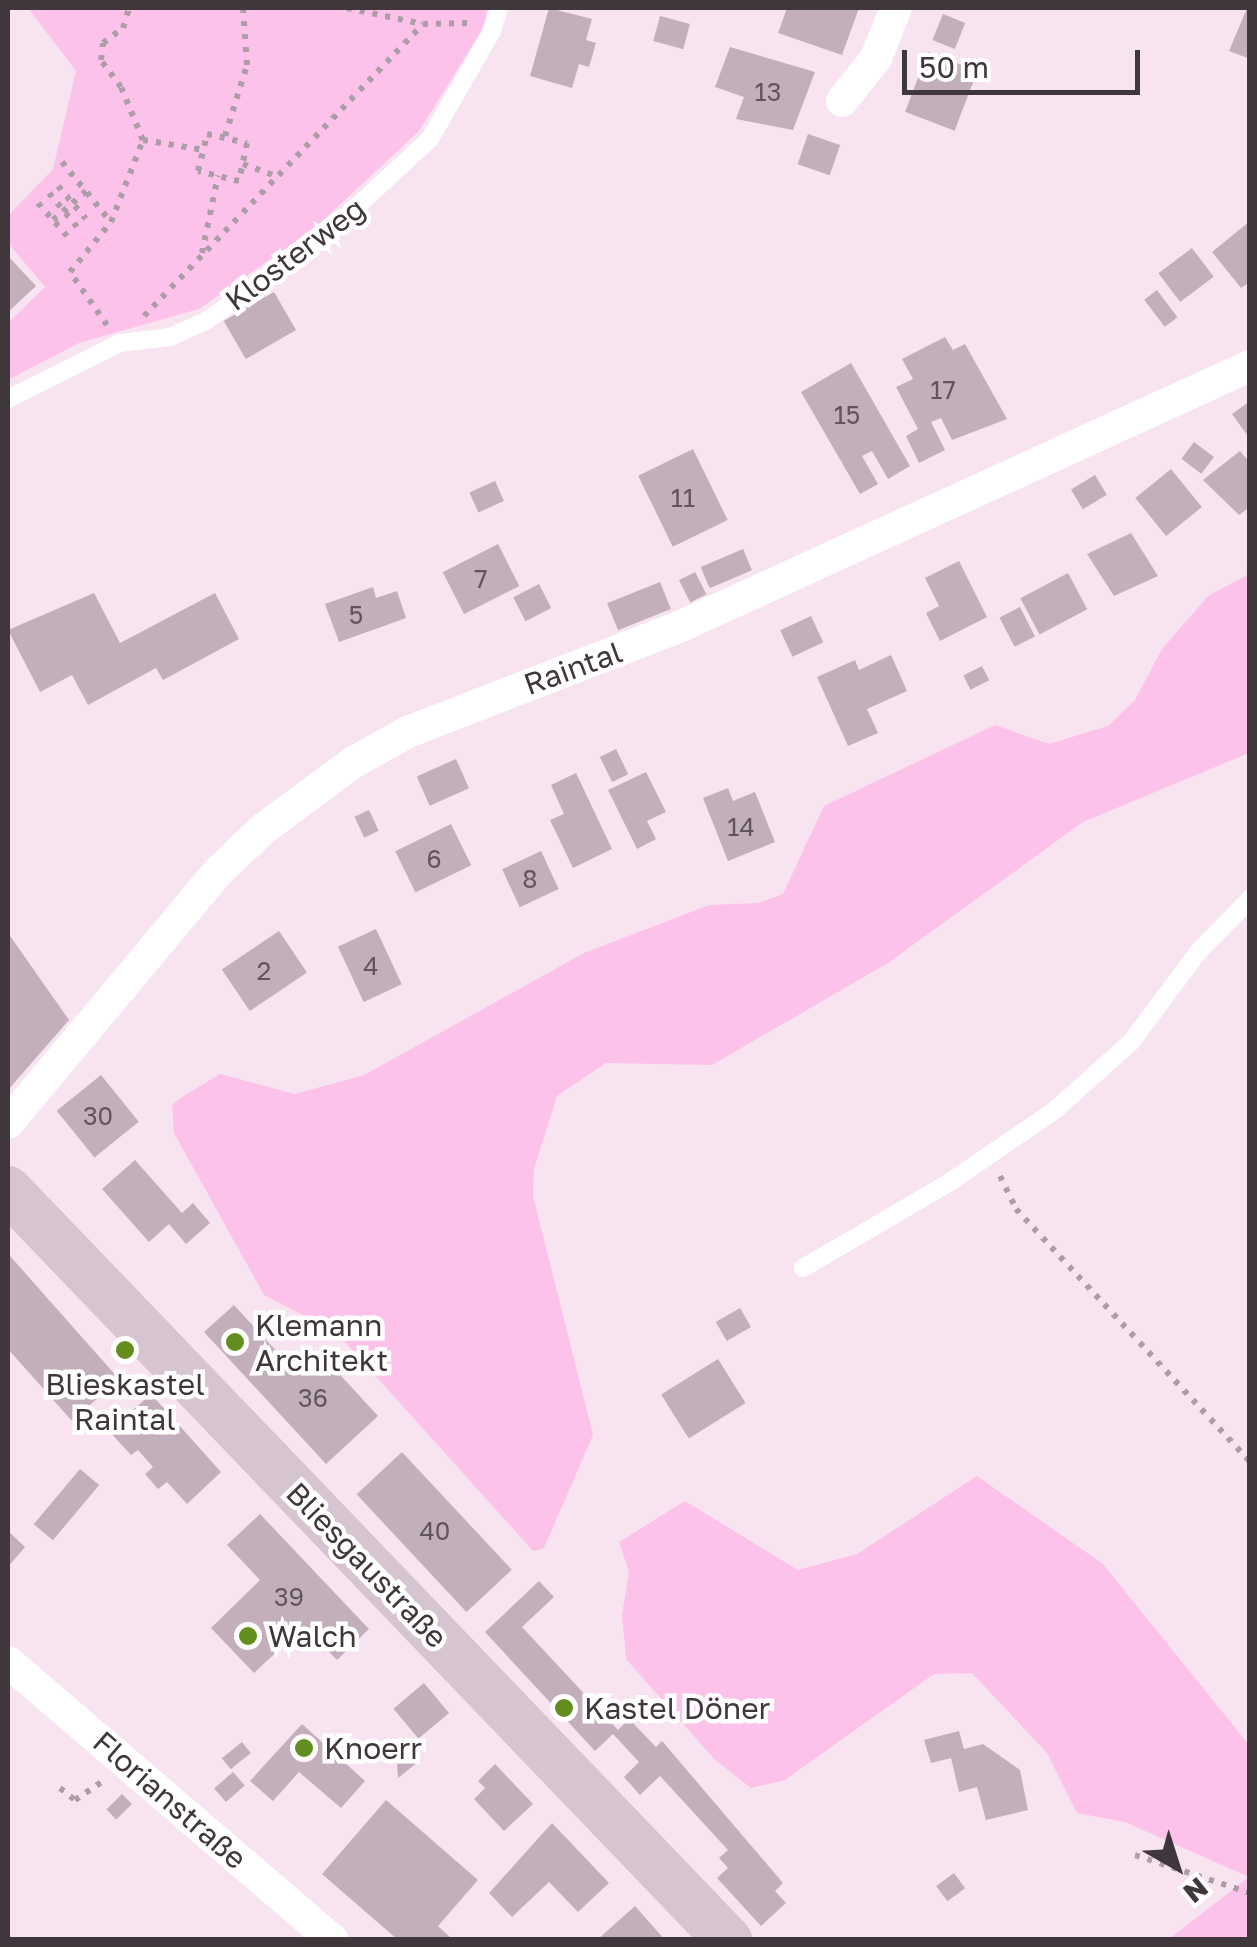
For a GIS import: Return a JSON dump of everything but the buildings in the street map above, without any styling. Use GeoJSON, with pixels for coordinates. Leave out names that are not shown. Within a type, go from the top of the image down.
{"type":"FeatureCollection","features":[{"type":"Feature","properties":{"kind":"main road","name":"Bliesgaustraße"},"geometry":{"type":"LineString","coordinates":[[8,1190],[728,1940]]}},
{"type":"Feature","properties":{"kind":"street"},"geometry":{"type":"LineString","coordinates":[[842,101],[876,58],[896,8]]}},
{"type":"Feature","properties":{"kind":"street","name":"Raintal"},"geometry":{"type":"LineString","coordinates":[[8,1123],[219,871],[262,829],[354,762],[408,732],[681,626],[1250,366]]}},
{"type":"Feature","properties":{"kind":"street","name":"Florianstraße"},"geometry":{"type":"LineString","coordinates":[[8,1662],[332,1940]]}},
{"type":"Feature","properties":{"kind":"lane","name":"Klosterweg"},"geometry":{"type":"LineString","coordinates":[[8,399],[120,342],[170,336],[206,320],[324,238],[430,139],[478,60],[499,8]]}},
{"type":"Feature","properties":{"kind":"lane"},"geometry":{"type":"LineString","coordinates":[[804,1268],[1010,1141],[1131,1042],[1199,951],[1250,899]]}},
{"type":"Feature","properties":{"kind":"path"},"geometry":{"type":"LineString","coordinates":[[129,8],[124,28],[103,44],[100,60],[121,87],[144,140],[111,222],[70,272],[120,342],[273,175],[423,24]]}},
{"type":"Feature","properties":{"kind":"path"},"geometry":{"type":"LineString","coordinates":[[225,136],[247,64],[244,8]]}},
{"type":"Feature","properties":{"kind":"path"},"geometry":{"type":"LineString","coordinates":[[346,8],[423,24],[470,23],[474,8]]}},
{"type":"Feature","properties":{"kind":"path"},"geometry":{"type":"LineString","coordinates":[[207,134],[225,136],[248,143],[239,180],[198,171],[207,134]]}},
{"type":"Feature","properties":{"kind":"path"},"geometry":{"type":"LineString","coordinates":[[144,140],[204,150]]}},
{"type":"Feature","properties":{"kind":"path"},"geometry":{"type":"LineString","coordinates":[[62,162],[111,222]]}},
{"type":"Feature","properties":{"kind":"path"},"geometry":{"type":"LineString","coordinates":[[243,164],[273,175]]}},
{"type":"Feature","properties":{"kind":"path"},"geometry":{"type":"LineString","coordinates":[[202,254],[218,176]]}},
{"type":"Feature","properties":{"kind":"path"},"geometry":{"type":"LineString","coordinates":[[58,186],[86,219]]}},
{"type":"Feature","properties":{"kind":"path"},"geometry":{"type":"LineString","coordinates":[[53,220],[86,191]]}},
{"type":"Feature","properties":{"kind":"path"},"geometry":{"type":"LineString","coordinates":[[49,194],[77,227]]}},
{"type":"Feature","properties":{"kind":"path"},"geometry":{"type":"LineString","coordinates":[[38,203],[67,236]]}},
{"type":"Feature","properties":{"kind":"path"},"geometry":{"type":"LineString","coordinates":[[1010,1141],[999,1175],[1016,1209],[1250,1462]]}},
{"type":"Feature","properties":{"kind":"path"},"geometry":{"type":"LineString","coordinates":[[60,1788],[75,1800],[90,1794]]}},
{"type":"Feature","properties":{"kind":"path"},"geometry":{"type":"LineString","coordinates":[[1135,1855],[1250,1893]]}},
{"type":"Feature","properties":{"kind":"shaded area"},"geometry":{"type":"Polygon","coordinates":[[[28,8],[488,8],[482,30],[419,131],[315,228],[199,309],[79,343],[8,380],[8,323],[45,287],[8,243],[8,216],[53,169],[76,71],[28,8]]]}},
{"type":"Feature","properties":{"kind":"shaded area"},"geometry":{"type":"Polygon","coordinates":[[[1249,574],[1249,753],[1083,822],[888,963],[712,1065],[606,1063],[557,1096],[534,1169],[533,1196],[593,1435],[544,1548],[533,1551],[336,1332],[264,1295],[174,1133],[172,1105],[185,1095],[220,1074],[295,1094],[364,1075],[584,953],[709,905],[758,903],[783,894],[824,806],[995,725],[1049,744],[1108,726],[1135,700],[1162,649],[1208,596],[1249,574]]]}},
{"type":"Feature","properties":{"kind":"shaded area"},"geometry":{"type":"Polygon","coordinates":[[[977,1476],[1103,1564],[1249,1745],[1249,1877],[1125,1822],[1077,1813],[1047,1753],[972,1673],[934,1674],[785,1780],[751,1788],[714,1759],[626,1659],[622,1615],[629,1572],[619,1542],[685,1501],[798,1570],[857,1554],[977,1476]]]}},
{"type":"Feature","properties":{"kind":"shaded area"},"geometry":{"type":"Polygon","coordinates":[[[1249,1877],[1249,1939],[1169,1939],[1249,1877]]]}},
{"type":"Feature","properties":{"kind":"place","name":"Klemann Architekt"},"geometry":{"type":"Point","coordinates":[235,1342]}},
{"type":"Feature","properties":{"kind":"place","name":"Blieskastel Raintal"},"geometry":{"type":"Point","coordinates":[125,1350]}},
{"type":"Feature","properties":{"kind":"place","name":"Walch"},"geometry":{"type":"Point","coordinates":[248,1636]}},
{"type":"Feature","properties":{"kind":"place","name":"Kastel Döner"},"geometry":{"type":"Point","coordinates":[564,1708]}},
{"type":"Feature","properties":{"kind":"place","name":"Knoerr"},"geometry":{"type":"Point","coordinates":[304,1748]}}]}
